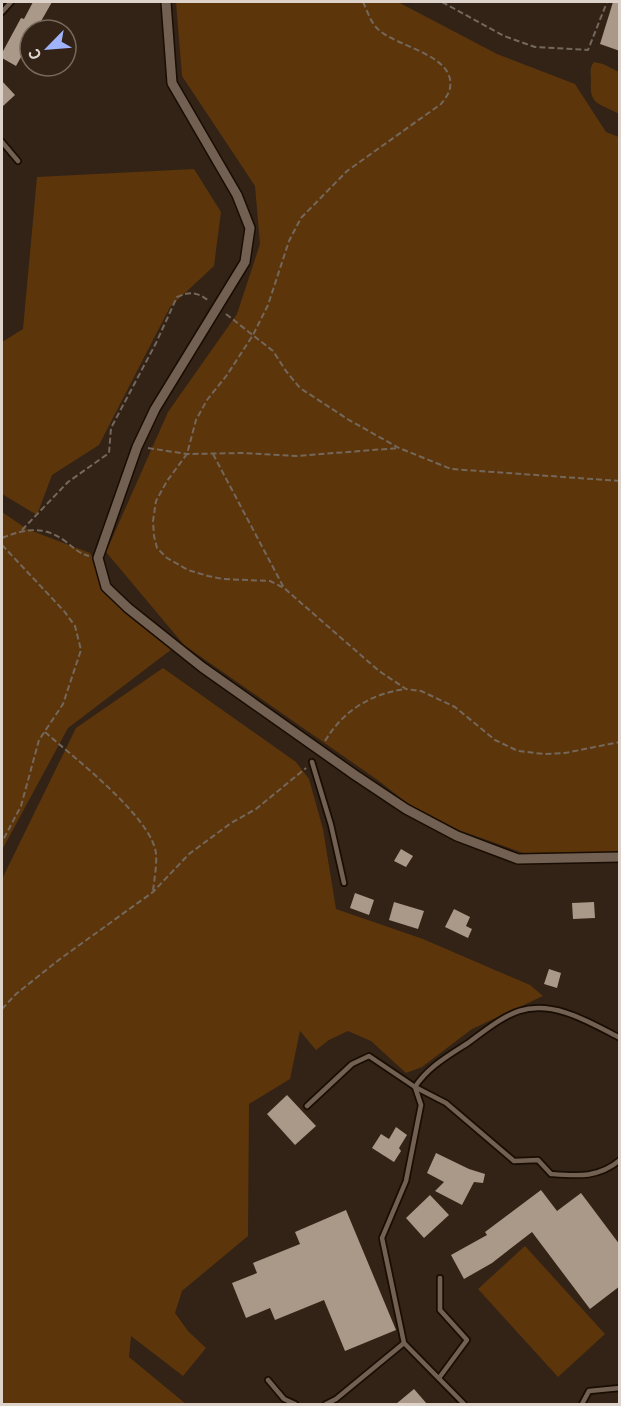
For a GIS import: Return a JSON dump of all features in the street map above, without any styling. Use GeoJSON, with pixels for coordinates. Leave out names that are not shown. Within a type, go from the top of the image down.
{"type":"FeatureCollection","features":[{"type":"Feature","properties":{"kind":"street"},"geometry":{"type":"LineString","coordinates":[[166,2],[172,83],[237,195],[250,228],[245,262],[155,409],[137,447],[98,558],[106,587],[128,608],[202,667],[406,809],[457,836],[518,859],[620,858]]}},
{"type":"Feature","properties":{"kind":"lane"},"geometry":{"type":"LineString","coordinates":[[2,12],[11,2]]}},
{"type":"Feature","properties":{"kind":"lane"},"geometry":{"type":"LineString","coordinates":[[2,142],[18,161]]}},
{"type":"Feature","properties":{"kind":"lane"},"geometry":{"type":"LineString","coordinates":[[312,762],[331,825],[344,883]]}},
{"type":"Feature","properties":{"kind":"lane"},"geometry":{"type":"LineString","coordinates":[[415,1086],[424,1073],[518,1011],[555,1008],[620,1038]]}},
{"type":"Feature","properties":{"kind":"lane"},"geometry":{"type":"LineString","coordinates":[[307,1106],[352,1064],[369,1056],[446,1103],[514,1161],[538,1160],[551,1174],[586,1176],[611,1167],[620,1160]]}},
{"type":"Feature","properties":{"kind":"lane"},"geometry":{"type":"LineString","coordinates":[[415,1086],[421,1105],[406,1181],[382,1238],[404,1343],[464,1404]]}},
{"type":"Feature","properties":{"kind":"lane"},"geometry":{"type":"LineString","coordinates":[[439,1378],[467,1340],[440,1310],[440,1278]]}},
{"type":"Feature","properties":{"kind":"lane"},"geometry":{"type":"LineString","coordinates":[[326,1404],[336,1399],[404,1343]]}},
{"type":"Feature","properties":{"kind":"lane"},"geometry":{"type":"LineString","coordinates":[[268,1380],[284,1399],[295,1404]]}},
{"type":"Feature","properties":{"kind":"lane"},"geometry":{"type":"LineString","coordinates":[[582,1404],[589,1391],[620,1388]]}},
{"type":"Feature","properties":{"kind":"path"},"geometry":{"type":"LineString","coordinates":[[363,2],[378,30],[434,58],[443,66],[449,76],[450,89],[441,104],[347,171],[302,218],[289,241],[268,305],[227,375],[207,400],[196,420],[187,454],[167,481],[156,501],[153,521],[157,548],[167,558],[188,570],[223,579],[270,581],[284,588],[379,671],[406,689]]}},
{"type":"Feature","properties":{"kind":"path"},"geometry":{"type":"LineString","coordinates":[[442,2],[504,36],[535,47],[588,50],[608,2]]}},
{"type":"Feature","properties":{"kind":"path"},"geometry":{"type":"LineString","coordinates":[[22,530],[68,482],[109,453],[111,428],[156,343],[177,297],[189,291],[201,295],[273,351],[300,388],[349,420],[399,448],[451,469],[620,481]]}},
{"type":"Feature","properties":{"kind":"path"},"geometry":{"type":"LineString","coordinates":[[137,447],[187,454],[296,456],[399,448]]}},
{"type":"Feature","properties":{"kind":"path"},"geometry":{"type":"LineString","coordinates":[[213,454],[284,588]]}},
{"type":"Feature","properties":{"kind":"path"},"geometry":{"type":"LineString","coordinates":[[2,538],[22,530],[35,529],[64,540],[79,553],[98,558]]}},
{"type":"Feature","properties":{"kind":"path"},"geometry":{"type":"LineString","coordinates":[[2,545],[64,611],[75,626],[81,650],[63,704],[39,740],[21,807],[2,842]]}},
{"type":"Feature","properties":{"kind":"path"},"geometry":{"type":"LineString","coordinates":[[321,749],[341,720],[355,706],[389,692],[406,689],[421,691],[446,702],[495,740],[518,751],[544,754],[565,753],[620,742]]}},
{"type":"Feature","properties":{"kind":"path"},"geometry":{"type":"LineString","coordinates":[[45,732],[127,807],[150,834],[156,854],[153,892]]}},
{"type":"Feature","properties":{"kind":"path"},"geometry":{"type":"LineString","coordinates":[[2,1009],[16,994],[60,959],[153,892],[189,854],[231,822],[256,810],[312,762]]}},
{"type":"Feature","properties":{"kind":"shaded area"},"geometry":{"type":"Polygon","coordinates":[[[176,2],[398,2],[497,54],[575,84],[606,132],[619,137],[619,854],[523,853],[459,830],[407,803],[184,645],[106,552],[168,412],[237,314],[260,244],[255,186],[182,76],[176,2]]]}},
{"type":"Feature","properties":{"kind":"shaded area"},"geometry":{"type":"Polygon","coordinates":[[[594,62],[619,72],[619,114],[594,100],[591,89],[591,66],[594,62]]]}},
{"type":"Feature","properties":{"kind":"shaded area"},"geometry":{"type":"Polygon","coordinates":[[[194,169],[221,212],[214,266],[170,307],[99,445],[52,475],[37,515],[2,494],[2,342],[23,329],[37,177],[194,169]]]}},
{"type":"Feature","properties":{"kind":"shaded area"},"geometry":{"type":"Polygon","coordinates":[[[2,512],[27,529],[90,553],[110,592],[172,649],[68,728],[2,850],[2,512]]]}},
{"type":"Feature","properties":{"kind":"shaded area"},"geometry":{"type":"Polygon","coordinates":[[[163,668],[296,762],[309,779],[323,829],[336,909],[423,939],[530,985],[543,996],[472,1029],[422,1067],[406,1073],[371,1041],[348,1031],[329,1040],[316,1050],[300,1031],[290,1079],[249,1104],[248,1236],[182,1291],[175,1313],[188,1331],[206,1348],[183,1376],[131,1336],[129,1357],[186,1404],[2,1404],[2,879],[76,728],[163,668]]]}},
{"type":"Feature","properties":{"kind":"shaded area"},"geometry":{"type":"Polygon","coordinates":[[[525,1246],[605,1334],[558,1377],[478,1289],[525,1246]]]}},
{"type":"Feature","properties":{"kind":"building"},"geometry":{"type":"Polygon","coordinates":[[[33,2],[52,2],[43,18],[25,18],[33,2]]]}},
{"type":"Feature","properties":{"kind":"building"},"geometry":{"type":"Polygon","coordinates":[[[613,2],[620,2],[620,51],[600,44],[613,2]]]}},
{"type":"Feature","properties":{"kind":"building"},"geometry":{"type":"Polygon","coordinates":[[[18,24],[18,62],[16,66],[2,58],[2,53],[18,24]]]}},
{"type":"Feature","properties":{"kind":"building"},"geometry":{"type":"Polygon","coordinates":[[[2,81],[15,95],[2,107],[2,81]]]}},
{"type":"Feature","properties":{"kind":"building"},"geometry":{"type":"Polygon","coordinates":[[[401,849],[413,856],[406,867],[394,861],[401,849]]]}},
{"type":"Feature","properties":{"kind":"building"},"geometry":{"type":"Polygon","coordinates":[[[355,893],[374,900],[369,915],[350,908],[355,893]]]}},
{"type":"Feature","properties":{"kind":"building"},"geometry":{"type":"Polygon","coordinates":[[[394,902],[424,911],[418,929],[389,920],[394,902]]]}},
{"type":"Feature","properties":{"kind":"building"},"geometry":{"type":"Polygon","coordinates":[[[594,902],[595,918],[573,919],[572,903],[594,902]]]}},
{"type":"Feature","properties":{"kind":"building"},"geometry":{"type":"Polygon","coordinates":[[[454,909],[470,917],[466,926],[472,929],[468,938],[445,927],[454,909]]]}},
{"type":"Feature","properties":{"kind":"building"},"geometry":{"type":"Polygon","coordinates":[[[549,969],[561,973],[557,988],[544,984],[549,969]]]}},
{"type":"Feature","properties":{"kind":"building"},"geometry":{"type":"Polygon","coordinates":[[[287,1095],[316,1126],[295,1145],[267,1114],[287,1095]]]}},
{"type":"Feature","properties":{"kind":"building"},"geometry":{"type":"Polygon","coordinates":[[[396,1127],[407,1135],[394,1162],[372,1148],[381,1134],[389,1139],[396,1127]]]}},
{"type":"Feature","properties":{"kind":"building"},"geometry":{"type":"Polygon","coordinates":[[[436,1153],[485,1174],[483,1183],[474,1182],[462,1205],[435,1191],[444,1182],[427,1173],[436,1153]]]}},
{"type":"Feature","properties":{"kind":"building"},"geometry":{"type":"Polygon","coordinates":[[[541,1190],[557,1211],[581,1193],[620,1245],[620,1286],[590,1309],[532,1232],[492,1263],[464,1279],[451,1255],[487,1235],[485,1232],[541,1190]]]}},
{"type":"Feature","properties":{"kind":"building"},"geometry":{"type":"Polygon","coordinates":[[[430,1195],[449,1215],[424,1238],[406,1218],[430,1195]]]}},
{"type":"Feature","properties":{"kind":"building"},"geometry":{"type":"Polygon","coordinates":[[[346,1210],[396,1330],[345,1351],[324,1300],[275,1320],[270,1308],[246,1318],[232,1283],[257,1273],[253,1263],[300,1244],[295,1232],[346,1210]]]}},
{"type":"Feature","properties":{"kind":"building"},"geometry":{"type":"Polygon","coordinates":[[[414,1389],[427,1404],[396,1404],[414,1389]]]}}]}
